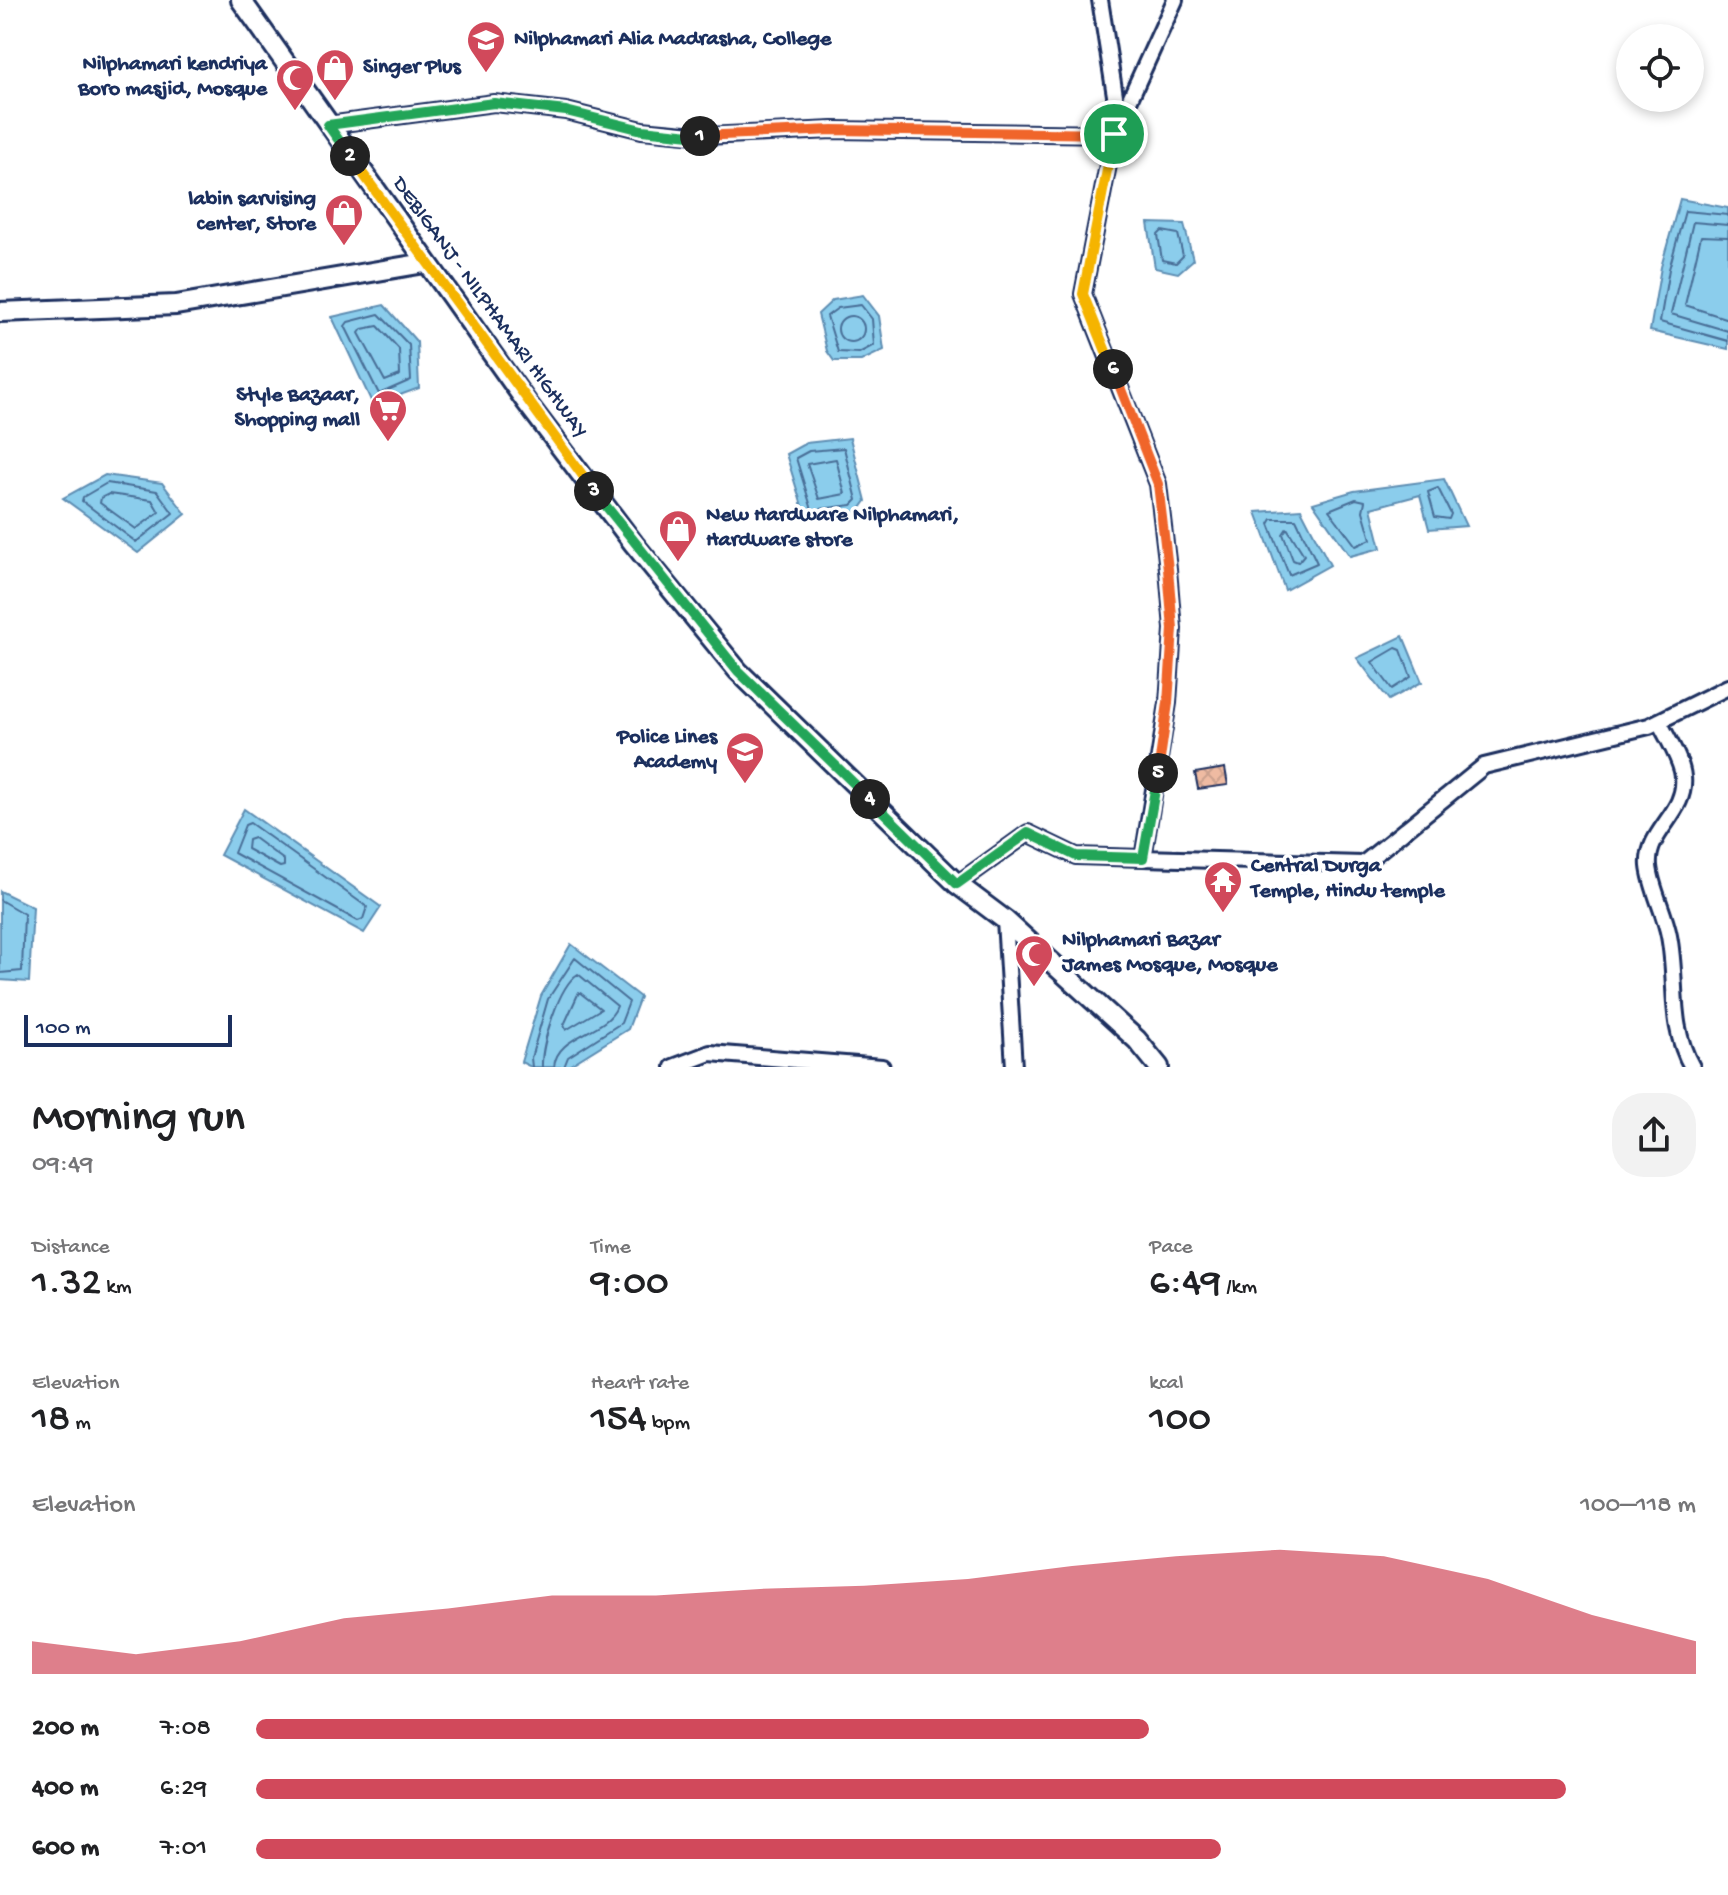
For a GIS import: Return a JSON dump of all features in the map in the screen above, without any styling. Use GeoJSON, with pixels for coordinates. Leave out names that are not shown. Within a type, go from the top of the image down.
{"type":"FeatureCollection","features":[{"type":"Feature","properties":{"kind":"main road","name":"DEBIGANJ - NILPHAMARI HIGHWAY"},"geometry":{"type":"LineString","coordinates":[[241,0],[425,263],[634,544],[738,671],[957,884],[1005,920],[1137,1040],[1159,1067]]}},
{"type":"Feature","properties":{"kind":"main road"},"geometry":{"type":"LineString","coordinates":[[0,312],[176,305],[425,263]]}},
{"type":"Feature","properties":{"kind":"street"},"geometry":{"type":"LineString","coordinates":[[1100,0],[1117,128]]}},
{"type":"Feature","properties":{"kind":"street"},"geometry":{"type":"LineString","coordinates":[[1143,858],[1168,703],[1173,629],[1158,484],[1083,294],[1117,128],[1175,0]]}},
{"type":"Feature","properties":{"kind":"street"},"geometry":{"type":"LineString","coordinates":[[328,125],[494,103],[566,111],[642,130],[707,136],[833,130],[1117,128]]}},
{"type":"Feature","properties":{"kind":"street"},"geometry":{"type":"LineString","coordinates":[[957,884],[1028,833],[1076,856],[1363,864],[1484,766],[1659,721],[1728,687]]}},
{"type":"Feature","properties":{"kind":"street"},"geometry":{"type":"LineString","coordinates":[[1659,721],[1683,777],[1674,815],[1651,842],[1649,866],[1664,910],[1674,961],[1673,1009],[1679,1045],[1692,1067]]}},
{"type":"Feature","properties":{"kind":"street"},"geometry":{"type":"LineString","coordinates":[[1005,920],[1014,1067]]}},
{"type":"Feature","properties":{"kind":"street"},"geometry":{"type":"LineString","coordinates":[[673,1067],[710,1053],[882,1067]]}},
{"type":"Feature","properties":{"kind":"water"},"geometry":{"type":"Polygon","coordinates":[[[1680,199],[1728,208],[1728,349],[1650,331],[1661,267],[1680,199]]]}},
{"type":"Feature","properties":{"kind":"water"},"geometry":{"type":"Polygon","coordinates":[[[1148,223],[1184,224],[1193,260],[1178,273],[1155,268],[1148,223]]]}},
{"type":"Feature","properties":{"kind":"water"},"geometry":{"type":"Polygon","coordinates":[[[863,295],[879,316],[884,350],[861,361],[834,361],[827,351],[818,314],[833,300],[863,295]]]}},
{"type":"Feature","properties":{"kind":"water"},"geometry":{"type":"Polygon","coordinates":[[[384,305],[417,342],[419,388],[373,405],[332,317],[384,305]]]}},
{"type":"Feature","properties":{"kind":"water"},"geometry":{"type":"Polygon","coordinates":[[[850,438],[866,501],[858,512],[806,519],[786,454],[806,443],[850,438]]]}},
{"type":"Feature","properties":{"kind":"water"},"geometry":{"type":"Polygon","coordinates":[[[105,475],[162,483],[186,514],[138,553],[63,498],[105,475]]]}},
{"type":"Feature","properties":{"kind":"water"},"geometry":{"type":"Polygon","coordinates":[[[1444,479],[1466,526],[1429,529],[1420,495],[1371,508],[1381,548],[1350,556],[1313,503],[1354,491],[1444,479]]]}},
{"type":"Feature","properties":{"kind":"water"},"geometry":{"type":"Polygon","coordinates":[[[1301,509],[1330,565],[1285,590],[1256,512],[1301,509]]]}},
{"type":"Feature","properties":{"kind":"water"},"geometry":{"type":"Polygon","coordinates":[[[1403,636],[1422,682],[1389,700],[1357,658],[1403,636]]]}},
{"type":"Feature","properties":{"kind":"water"},"geometry":{"type":"Polygon","coordinates":[[[244,809],[381,907],[364,933],[220,855],[244,809]]]}},
{"type":"Feature","properties":{"kind":"water"},"geometry":{"type":"Polygon","coordinates":[[[0,891],[33,907],[29,982],[0,980],[0,891]]]}},
{"type":"Feature","properties":{"kind":"water"},"geometry":{"type":"Polygon","coordinates":[[[571,944],[640,997],[628,1029],[567,1067],[531,1067],[521,1062],[541,996],[571,944]]]}},
{"type":"Feature","properties":{"kind":"building"},"geometry":{"type":"Polygon","coordinates":[[[1225,768],[1228,785],[1198,789],[1195,773],[1225,768]]]}},
{"type":"Feature","properties":{"kind":"place","name":"Nilphamari Alia Madrasha, College"},"geometry":{"type":"Point","coordinates":[486,74]}},
{"type":"Feature","properties":{"kind":"place","name":"Singer Plus"},"geometry":{"type":"Point","coordinates":[335,102]}},
{"type":"Feature","properties":{"kind":"place","name":"Nilphamari kendriya Boro masjid, Mosque"},"geometry":{"type":"Point","coordinates":[295,112]}},
{"type":"Feature","properties":{"kind":"place","name":"labin sarvising center, Store"},"geometry":{"type":"Point","coordinates":[344,247]}},
{"type":"Feature","properties":{"kind":"place","name":"Style Bazaar, Shopping mall"},"geometry":{"type":"Point","coordinates":[388,443]}},
{"type":"Feature","properties":{"kind":"place","name":"New Hardware Nilphamari, Hardware store"},"geometry":{"type":"Point","coordinates":[678,563]}},
{"type":"Feature","properties":{"kind":"place","name":"Police Lines Academy"},"geometry":{"type":"Point","coordinates":[745,785]}},
{"type":"Feature","properties":{"kind":"place","name":"Central Durga Temple, Hindu temple"},"geometry":{"type":"Point","coordinates":[1223,914]}},
{"type":"Feature","properties":{"kind":"place","name":"Nilphamari Bazar James Mosque, Mosque"},"geometry":{"type":"Point","coordinates":[1034,988]}},
{"type":"Feature","properties":{"kind":"route"},"geometry":{"type":"LineString","coordinates":[[494,103],[566,111],[642,130],[707,136],[833,130],[1114,134],[1083,294],[1158,484],[1173,629],[1168,703],[1143,858],[1076,856],[1028,833],[957,884],[738,671],[634,544],[527,403],[328,125],[494,103]]}}]}
